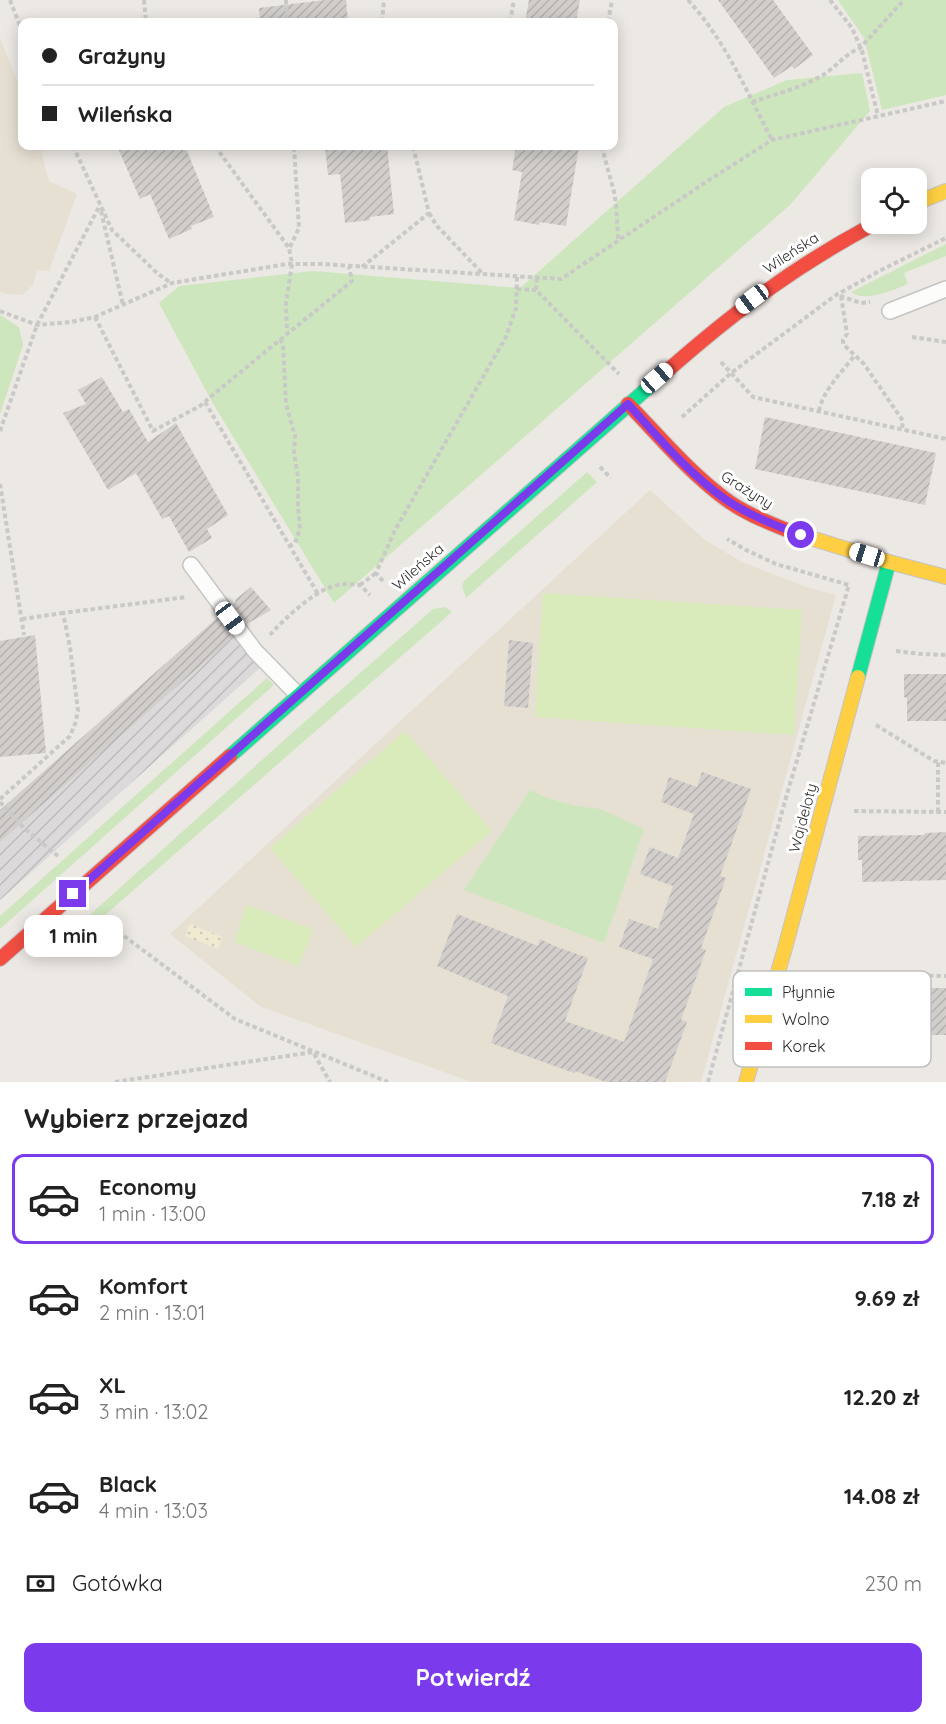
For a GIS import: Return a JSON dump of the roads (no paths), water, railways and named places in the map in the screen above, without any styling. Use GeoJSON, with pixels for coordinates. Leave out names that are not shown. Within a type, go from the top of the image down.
{"type":"FeatureCollection","features":[{"type":"Feature","properties":{"kind":"street"},"geometry":{"type":"LineString","coordinates":[[927,199],[946,191]]}},
{"type":"Feature","properties":{"kind":"street","name":"Wileńska"},"geometry":{"type":"LineString","coordinates":[[0,959],[702,339],[767,288],[818,254],[861,231]]}},
{"type":"Feature","properties":{"kind":"street","name":"Grażyny"},"geometry":{"type":"LineString","coordinates":[[628,404],[690,469],[725,499],[761,520],[889,562],[945,574]]}},
{"type":"Feature","properties":{"kind":"street","name":"Wajdeloty"},"geometry":{"type":"LineString","coordinates":[[778,971],[889,562]]}},
{"type":"Feature","properties":{"kind":"street","name":"Wajdeloty"},"geometry":{"type":"LineString","coordinates":[[746,1082],[750,1067]]}},
{"type":"Feature","properties":{"kind":"lane"},"geometry":{"type":"LineString","coordinates":[[884,306],[946,289]]}},
{"type":"Feature","properties":{"kind":"lane"},"geometry":{"type":"LineString","coordinates":[[191,564],[255,651],[298,694]]}}]}
